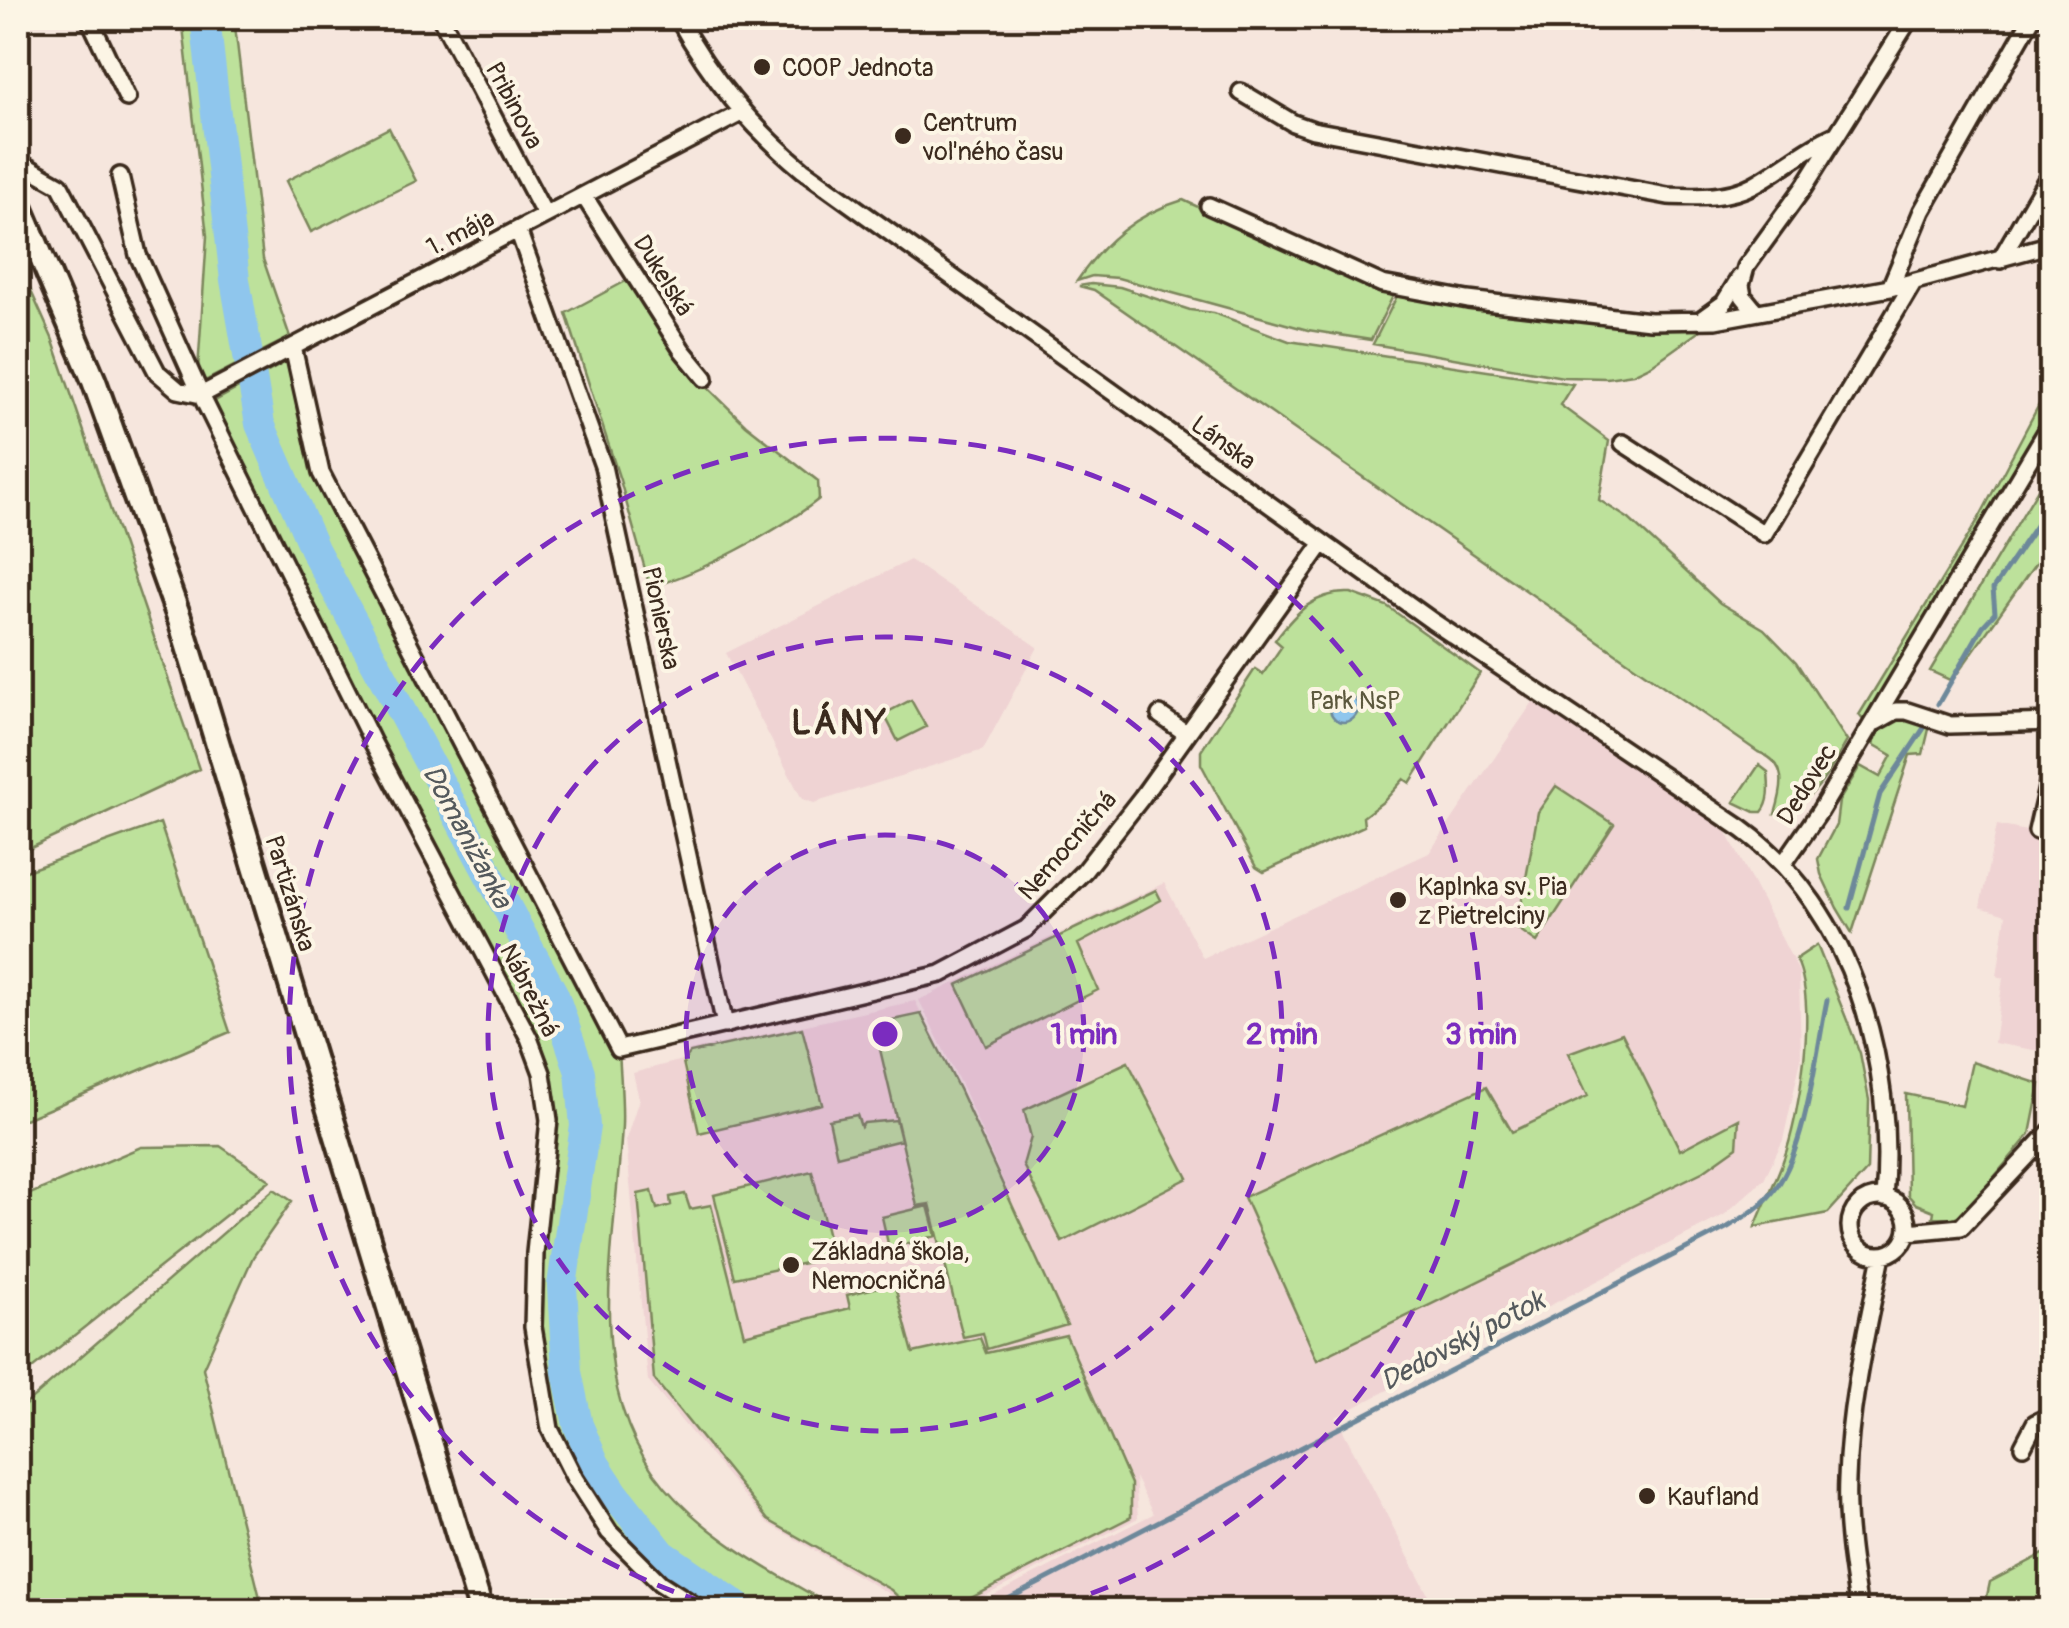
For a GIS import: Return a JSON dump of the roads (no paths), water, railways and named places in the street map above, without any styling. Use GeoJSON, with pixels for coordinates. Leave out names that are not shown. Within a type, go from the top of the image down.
{"type":"FeatureCollection","features":[{"type":"Feature","properties":{"kind":"main road","name":"Partizánska"},"geometry":{"type":"LineString","coordinates":[[18,202],[94,382],[180,620],[482,1610]]}},
{"type":"Feature","properties":{"kind":"street"},"geometry":{"type":"LineString","coordinates":[[88,18],[127,98]]}},
{"type":"Feature","properties":{"kind":"street","name":"Pribinova"},"geometry":{"type":"LineString","coordinates":[[442,18],[545,215]]}},
{"type":"Feature","properties":{"kind":"street","name":"Lánska"},"geometry":{"type":"LineString","coordinates":[[678,18],[714,79],[741,113],[827,188],[1461,641],[1742,830],[1784,863]]}},
{"type":"Feature","properties":{"kind":"street"},"geometry":{"type":"LineString","coordinates":[[1679,322],[1699,319],[1719,309],[1731,295],[1910,18]]}},
{"type":"Feature","properties":{"kind":"street"},"geometry":{"type":"LineString","coordinates":[[1890,288],[1922,212],[2032,18]]}},
{"type":"Feature","properties":{"kind":"street"},"geometry":{"type":"LineString","coordinates":[[1240,92],[1293,123],[1313,130],[1668,196],[1711,196],[1743,189],[1833,136]]}},
{"type":"Feature","properties":{"kind":"street","name":"1. mája"},"geometry":{"type":"LineString","coordinates":[[201,395],[741,113]]}},
{"type":"Feature","properties":{"kind":"street"},"geometry":{"type":"LineString","coordinates":[[18,167],[28,167],[60,185],[157,372],[178,390],[201,395]]}},
{"type":"Feature","properties":{"kind":"street"},"geometry":{"type":"LineString","coordinates":[[2000,260],[2052,170]]}},
{"type":"Feature","properties":{"kind":"street","name":"Nábrežná"},"geometry":{"type":"LineString","coordinates":[[120,176],[138,254],[201,395],[373,743],[529,1038],[542,1074],[549,1120],[535,1253],[534,1327],[550,1429],[574,1479],[609,1532],[660,1583],[702,1610]]}},
{"type":"Feature","properties":{"kind":"street","name":"Dukelská"},"geometry":{"type":"LineString","coordinates":[[584,196],[682,350],[705,378]]}},
{"type":"Feature","properties":{"kind":"street"},"geometry":{"type":"LineString","coordinates":[[1209,206],[1362,276],[1401,288],[1547,310],[1679,322],[1715,320],[1914,283],[2052,244]]}},
{"type":"Feature","properties":{"kind":"street","name":"Pionierska"},"geometry":{"type":"LineString","coordinates":[[518,230],[604,466],[640,599],[725,1025]]}},
{"type":"Feature","properties":{"kind":"street"},"geometry":{"type":"LineString","coordinates":[[1746,267],[1741,285],[1743,296],[1756,312]]}},
{"type":"Feature","properties":{"kind":"street"},"geometry":{"type":"LineString","coordinates":[[1623,443],[1764,534],[1914,283]]}},
{"type":"Feature","properties":{"kind":"street","name":"Nábrežná"},"geometry":{"type":"LineString","coordinates":[[293,347],[321,474],[619,1049]]}},
{"type":"Feature","properties":{"kind":"street","name":"Dedovec"},"geometry":{"type":"LineString","coordinates":[[1884,1198],[1886,1119],[1882,1074],[1866,1013],[1829,931],[1784,863],[1820,811],[2052,422]]}},
{"type":"Feature","properties":{"kind":"street","name":"Nemocničná"},"geometry":{"type":"LineString","coordinates":[[619,1049],[941,974],[1026,928],[1084,871],[1171,758],[1323,543]]}},
{"type":"Feature","properties":{"kind":"street"},"geometry":{"type":"LineString","coordinates":[[1870,728],[1883,716],[1906,711],[1938,723],[2052,722]]}},
{"type":"Feature","properties":{"kind":"street"},"geometry":{"type":"LineString","coordinates":[[1160,715],[1187,734]]}},
{"type":"Feature","properties":{"kind":"street"},"geometry":{"type":"LineString","coordinates":[[2037,830],[2052,766]]}},
{"type":"Feature","properties":{"kind":"street"},"geometry":{"type":"LineString","coordinates":[[1908,1232],[1961,1227],[2052,1130]]}},
{"type":"Feature","properties":{"kind":"street"},"geometry":{"type":"LineString","coordinates":[[1884,1198],[1905,1212],[1908,1232],[1894,1252],[1882,1256],[1858,1247],[1850,1224],[1859,1205],[1868,1199],[1884,1198]]}},
{"type":"Feature","properties":{"kind":"street"},"geometry":{"type":"LineString","coordinates":[[1859,1610],[1846,1479],[1859,1372],[1882,1256]]}},
{"type":"Feature","properties":{"kind":"street"},"geometry":{"type":"LineString","coordinates":[[2023,1446],[2035,1423],[2052,1415]]}},
{"type":"Feature","properties":{"kind":"water"},"geometry":{"type":"Polygon","coordinates":[[[1344,694],[1354,698],[1358,708],[1354,718],[1344,722],[1334,718],[1330,708],[1334,698],[1344,694]]]}},
{"type":"Feature","properties":{"kind":"waterway","name":"Domanižanka"},"geometry":{"type":"LineString","coordinates":[[205,18],[235,280],[260,424],[314,549],[554,995],[580,1072],[585,1126],[562,1286],[567,1372],[578,1425],[595,1464],[662,1554],[743,1610]]}},
{"type":"Feature","properties":{"kind":"waterway","name":"Dedovský potok"},"geometry":{"type":"LineString","coordinates":[[1938,704],[1983,626],[1995,613],[1993,589],[2052,502]]}},
{"type":"Feature","properties":{"kind":"waterway","name":"Dedovský potok"},"geometry":{"type":"LineString","coordinates":[[1849,908],[1880,794],[1924,728]]}},
{"type":"Feature","properties":{"kind":"waterway","name":"Dedovský potok"},"geometry":{"type":"LineString","coordinates":[[987,1610],[1728,1227],[1754,1210],[1776,1188],[1795,1148],[1809,1098],[1827,1000]]}},
{"type":"Feature","properties":{"kind":"place","name":"COOP Jednota"},"geometry":{"type":"Point","coordinates":[762,67]}},
{"type":"Feature","properties":{"kind":"place","name":"Centrum voľného času"},"geometry":{"type":"Point","coordinates":[903,136]}},
{"type":"Feature","properties":{"kind":"place","name":"Kaplnka sv. Pia z Pietrelciny"},"geometry":{"type":"Point","coordinates":[1398,900]}},
{"type":"Feature","properties":{"kind":"place","name":"Základná škola, Nemocničná"},"geometry":{"type":"Point","coordinates":[791,1265]}},
{"type":"Feature","properties":{"kind":"place","name":"Kaufland"},"geometry":{"type":"Point","coordinates":[1647,1496]}},
{"type":"Feature","properties":{"kind":"district","name":"LÁNY"},"geometry":{"type":"Point","coordinates":[840,722]}},
{"type":"Feature","properties":{"kind":"park label","name":"Park NsP"},"geometry":{"type":"Point","coordinates":[1355,700]}}]}
